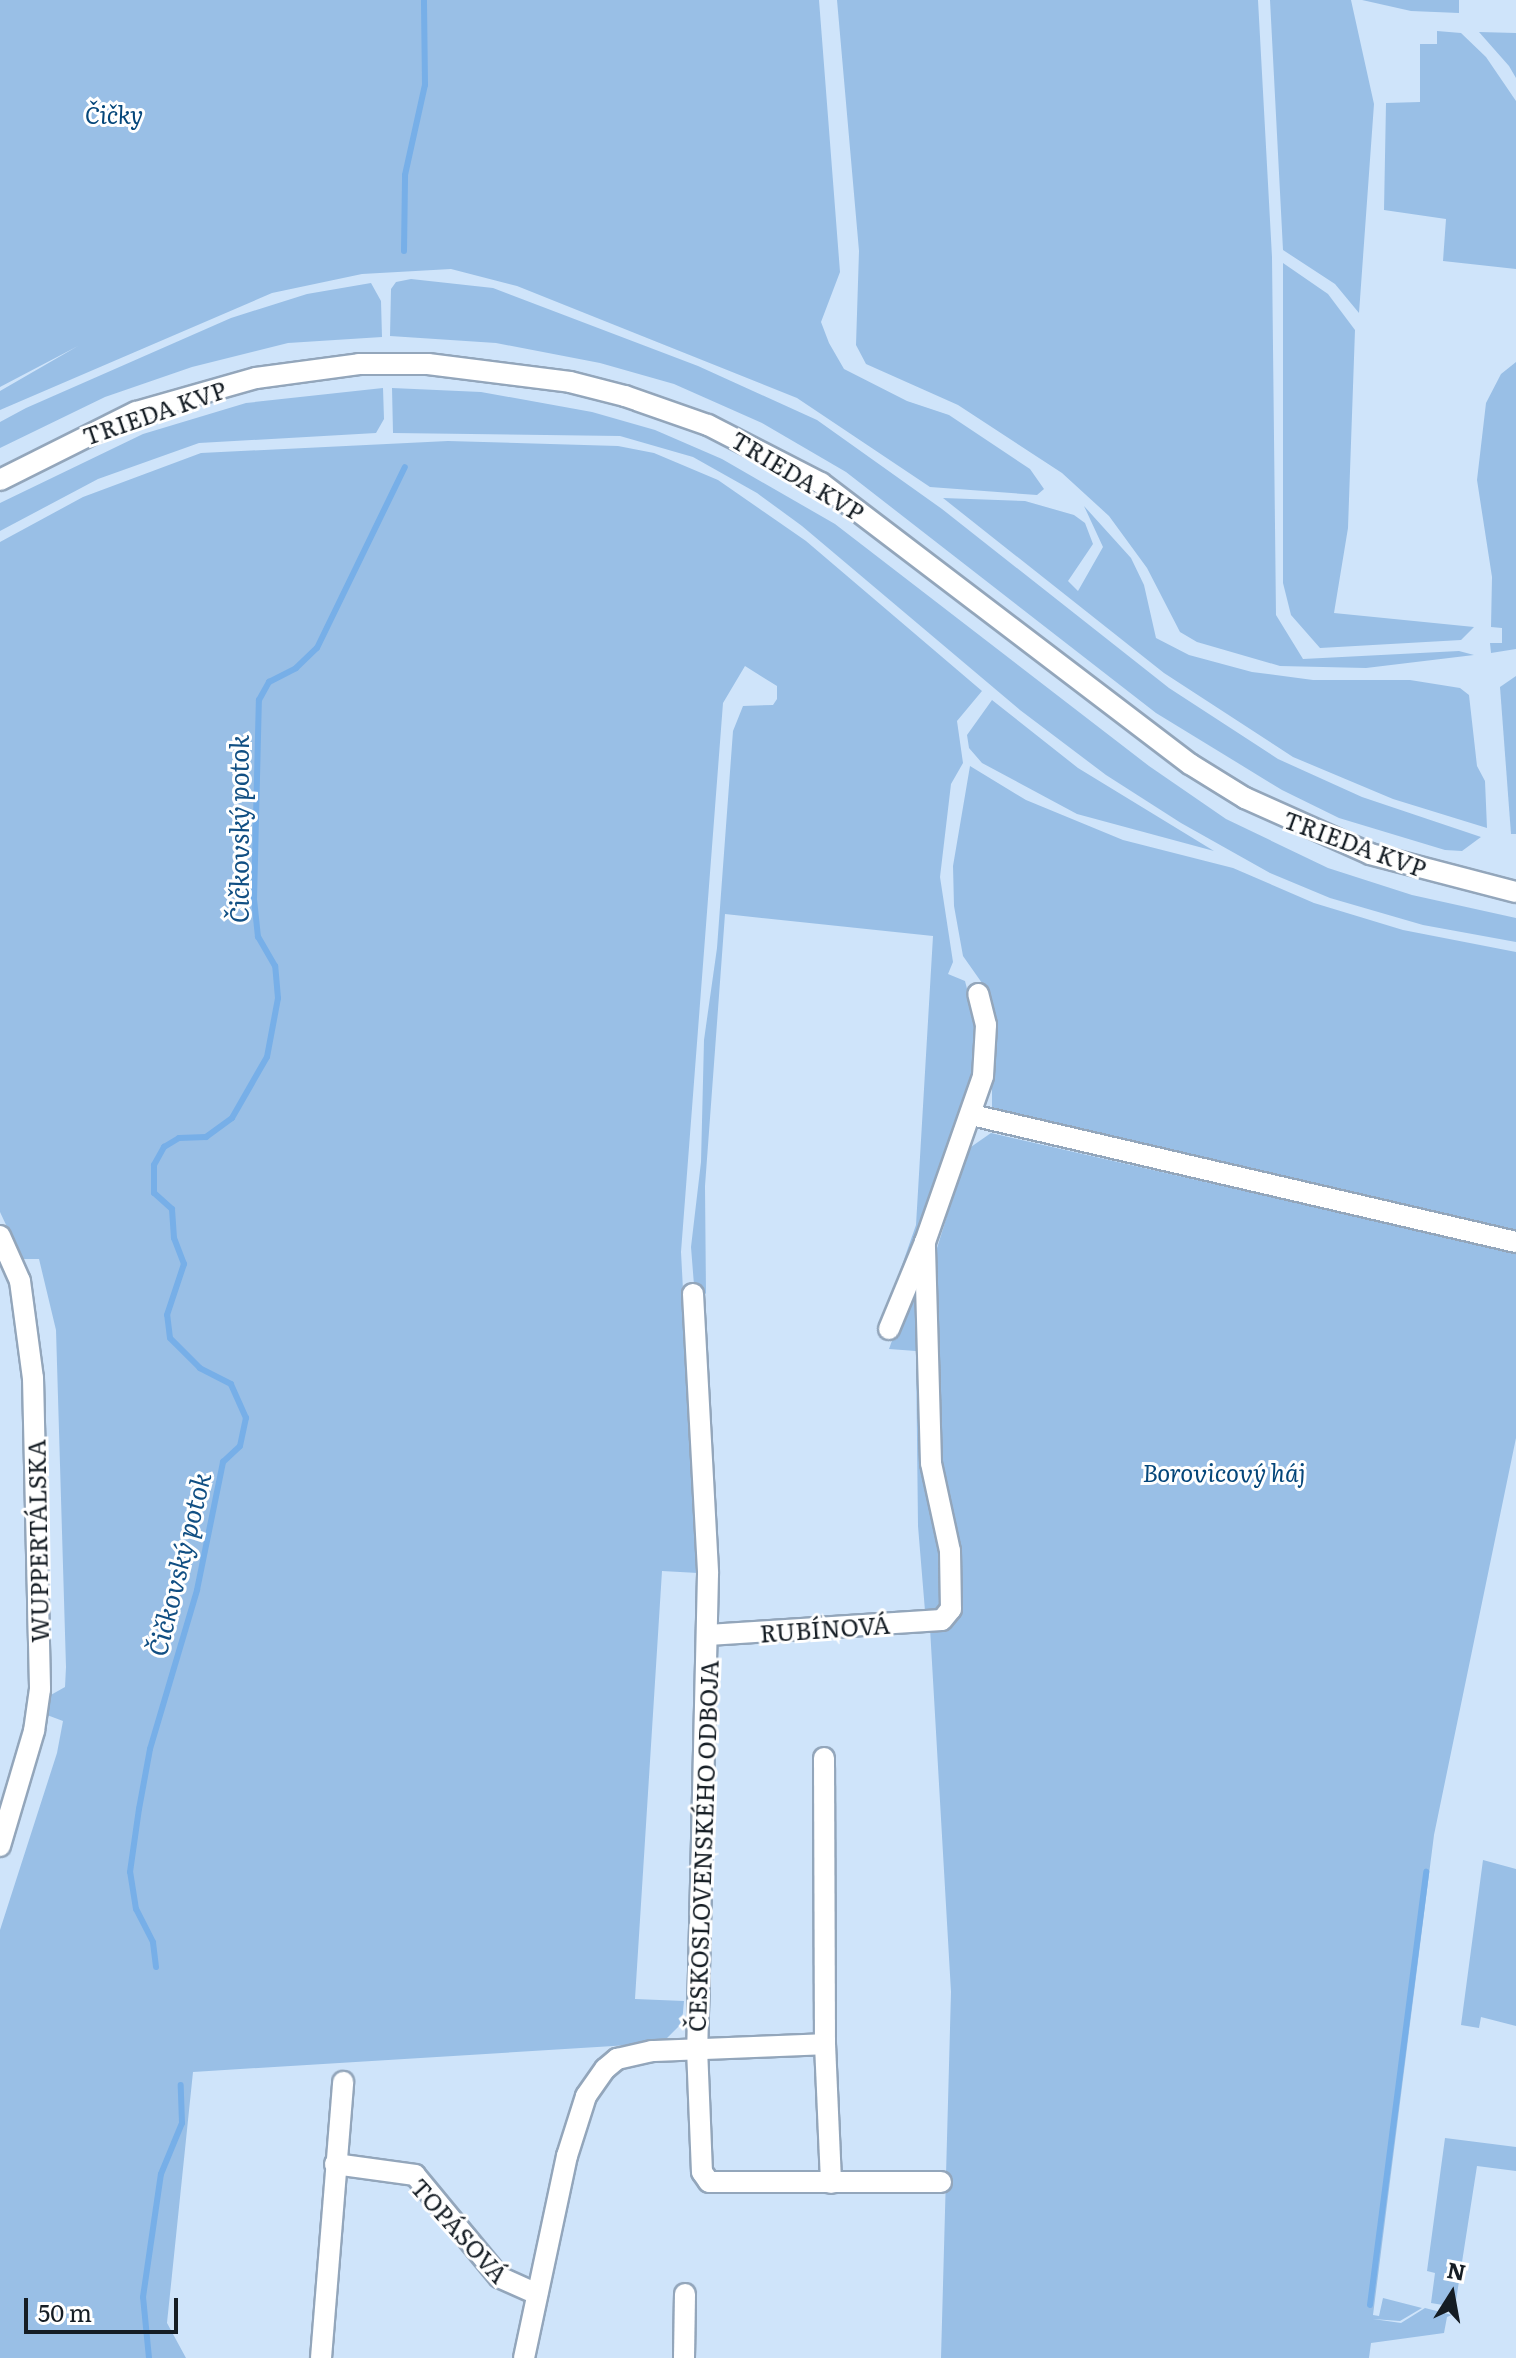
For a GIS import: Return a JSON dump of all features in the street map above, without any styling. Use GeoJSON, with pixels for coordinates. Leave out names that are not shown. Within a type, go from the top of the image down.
{"type":"FeatureCollection","features":[{"type":"Feature","properties":{"kind":"street","name":"TRIEDA KVP"},"geometry":{"type":"LineString","coordinates":[[0,480],[82,435],[192,393],[256,378],[359,364],[461,367],[570,382],[625,396],[748,443],[879,524],[1155,738],[1245,798],[1370,854],[1516,892]]}},
{"type":"Feature","properties":{"kind":"street"},"geometry":{"type":"LineString","coordinates":[[889,1329],[972,1115],[985,1063],[986,1025],[978,994]]}},
{"type":"Feature","properties":{"kind":"street"},"geometry":{"type":"LineString","coordinates":[[972,1115],[1516,1242]]}},
{"type":"Feature","properties":{"kind":"street","name":"WUPPERTÁLSKA"},"geometry":{"type":"LineString","coordinates":[[0,1236],[20,1281],[33,1378],[40,1689],[34,1731],[0,1846]]}},
{"type":"Feature","properties":{"kind":"street","name":"RUBÍNOVÁ"},"geometry":{"type":"LineString","coordinates":[[708,1635],[942,1620],[951,1609],[953,1573],[931,1463],[925,1242]]}},
{"type":"Feature","properties":{"kind":"street","name":"ČESKOSLOVENSKÉHO ODBOJA"},"geometry":{"type":"LineString","coordinates":[[524,2358],[567,2156],[594,2083],[617,2059],[697,2048],[708,1635],[693,1294]]}},
{"type":"Feature","properties":{"kind":"street"},"geometry":{"type":"LineString","coordinates":[[824,1758],[825,2044],[831,2183]]}},
{"type":"Feature","properties":{"kind":"street"},"geometry":{"type":"LineString","coordinates":[[825,2044],[697,2048],[702,2172],[709,2182],[941,2182]]}},
{"type":"Feature","properties":{"kind":"street"},"geometry":{"type":"LineString","coordinates":[[321,2358],[343,2082]]}},
{"type":"Feature","properties":{"kind":"street","name":"TOPÁSOVÁ"},"geometry":{"type":"LineString","coordinates":[[335,2164],[415,2175],[499,2277],[537,2294]]}},
{"type":"Feature","properties":{"kind":"street"},"geometry":{"type":"LineString","coordinates":[[684,2358],[685,2294]]}},
{"type":"Feature","properties":{"kind":"green space","name":"Čičky"},"geometry":{"type":"Polygon","coordinates":[[[0,0],[819,0],[840,272],[821,322],[829,343],[844,369],[907,401],[949,415],[1030,469],[1044,489],[1037,495],[930,487],[797,398],[517,286],[451,269],[362,274],[272,293],[0,410],[0,391],[78,346],[0,387],[0,0]]]}},
{"type":"Feature","properties":{"kind":"green space"},"geometry":{"type":"Polygon","coordinates":[[[837,0],[1258,0],[1272,257],[1276,615],[1303,659],[1459,651],[1474,655],[1366,668],[1280,666],[1197,642],[1180,632],[1147,568],[1109,516],[1062,473],[958,405],[866,364],[856,345],[859,251],[837,0]]]}},
{"type":"Feature","properties":{"kind":"green space"},"geometry":{"type":"Polygon","coordinates":[[[1270,0],[1351,0],[1374,104],[1359,313],[1335,284],[1283,250],[1270,0]]]}},
{"type":"Feature","properties":{"kind":"green space"},"geometry":{"type":"Polygon","coordinates":[[[1362,0],[1459,0],[1459,13],[1411,11],[1362,0]]]}},
{"type":"Feature","properties":{"kind":"green space"},"geometry":{"type":"Polygon","coordinates":[[[1437,31],[1461,33],[1486,57],[1516,101],[1516,269],[1443,261],[1446,219],[1384,210],[1386,103],[1420,102],[1420,44],[1437,44],[1437,31]]]}},
{"type":"Feature","properties":{"kind":"green space"},"geometry":{"type":"Polygon","coordinates":[[[1479,32],[1516,33],[1516,78],[1509,66],[1479,32]]]}},
{"type":"Feature","properties":{"kind":"green space"},"geometry":{"type":"Polygon","coordinates":[[[1283,263],[1328,294],[1355,330],[1348,528],[1334,613],[1474,627],[1461,640],[1320,648],[1291,615],[1283,583],[1283,263]]]}},
{"type":"Feature","properties":{"kind":"green space"},"geometry":{"type":"Polygon","coordinates":[[[411,279],[493,288],[698,366],[817,420],[942,509],[1169,688],[1278,759],[1362,797],[1481,837],[1462,851],[1445,850],[1339,818],[1282,790],[1156,713],[846,472],[762,423],[674,384],[600,363],[496,343],[390,336],[391,289],[396,282],[411,279]]]}},
{"type":"Feature","properties":{"kind":"green space"},"geometry":{"type":"Polygon","coordinates":[[[371,283],[381,301],[382,337],[288,343],[192,367],[105,397],[0,448],[0,422],[26,408],[231,318],[307,294],[371,283]]]}},
{"type":"Feature","properties":{"kind":"green space"},"geometry":{"type":"Polygon","coordinates":[[[1516,362],[1516,649],[1491,653],[1490,643],[1502,643],[1502,628],[1491,627],[1492,577],[1477,480],[1486,403],[1501,374],[1516,362]]]}},
{"type":"Feature","properties":{"kind":"green space"},"geometry":{"type":"Polygon","coordinates":[[[383,388],[384,419],[376,433],[199,443],[98,479],[0,531],[0,503],[143,434],[246,403],[383,388]]]}},
{"type":"Feature","properties":{"kind":"green space"},"geometry":{"type":"Polygon","coordinates":[[[392,388],[481,392],[592,412],[655,430],[722,459],[835,524],[1149,766],[1226,819],[1328,868],[1412,895],[1516,918],[1516,942],[1423,925],[1330,898],[1270,873],[1181,823],[1106,775],[1020,710],[802,526],[757,493],[693,457],[620,436],[393,433],[392,388]]]}},
{"type":"Feature","properties":{"kind":"green space"},"geometry":{"type":"Polygon","coordinates":[[[448,441],[618,446],[654,453],[718,480],[806,541],[982,691],[957,721],[963,763],[951,784],[940,877],[953,962],[948,974],[965,981],[979,1035],[973,1085],[880,1328],[916,1225],[933,936],[725,914],[705,1186],[706,1294],[694,1285],[691,1247],[701,1162],[704,1040],[717,948],[733,731],[743,706],[773,705],[777,699],[777,686],[745,666],[723,703],[681,1252],[698,1573],[662,1571],[635,1999],[684,2001],[682,2023],[662,2043],[193,2072],[167,2323],[186,2358],[0,2358],[0,1930],[57,1753],[63,1721],[47,1715],[49,1696],[65,1687],[66,1667],[56,1330],[39,1259],[22,1259],[0,1212],[0,542],[83,497],[201,453],[448,441]]]}},
{"type":"Feature","properties":{"kind":"green space"},"geometry":{"type":"Polygon","coordinates":[[[943,498],[1025,501],[1074,515],[1085,523],[1093,544],[1068,581],[1078,591],[1103,547],[1084,506],[1131,558],[1144,585],[1156,638],[1189,655],[1252,672],[1313,680],[1410,680],[1460,688],[1469,695],[1477,766],[1485,781],[1487,828],[1393,799],[1293,757],[1164,673],[943,498]]]}},
{"type":"Feature","properties":{"kind":"green space"},"geometry":{"type":"Polygon","coordinates":[[[1516,676],[1516,834],[1511,834],[1500,687],[1516,676]]]}},
{"type":"Feature","properties":{"kind":"green space"},"geometry":{"type":"Polygon","coordinates":[[[992,700],[1078,768],[1214,851],[1077,814],[982,763],[969,748],[967,735],[992,700]]]}},
{"type":"Feature","properties":{"kind":"green space"},"geometry":{"type":"Polygon","coordinates":[[[970,766],[1026,800],[1123,840],[1233,868],[1314,903],[1403,930],[1516,952],[1516,1233],[1003,1115],[992,1108],[992,1011],[989,993],[963,956],[954,906],[953,866],[970,766]]]}},
{"type":"Feature","properties":{"kind":"green space","name":"Borovicový háj"},"geometry":{"type":"Polygon","coordinates":[[[991,1133],[1516,1253],[1516,1438],[1434,1835],[1373,2315],[1379,2316],[1383,2298],[1422,2308],[1400,2321],[1373,2319],[1401,2323],[1425,2308],[1452,2315],[1447,2317],[1444,2333],[1371,2343],[1369,2358],[941,2358],[951,1992],[930,1628],[947,1624],[938,1469],[937,1248],[968,1149],[991,1133]]]}},
{"type":"Feature","properties":{"kind":"green space"},"geometry":{"type":"Polygon","coordinates":[[[917,1271],[946,1560],[942,1611],[925,1611],[918,1526],[916,1351],[889,1349],[917,1271]]]}},
{"type":"Feature","properties":{"kind":"green space"},"geometry":{"type":"Polygon","coordinates":[[[1483,1860],[1516,1869],[1516,2026],[1481,2017],[1479,2028],[1461,2025],[1483,1860]]]}},
{"type":"Feature","properties":{"kind":"green space"},"geometry":{"type":"Polygon","coordinates":[[[1445,2138],[1516,2147],[1516,2171],[1477,2166],[1455,2307],[1431,2303],[1435,2273],[1427,2271],[1445,2138]]]}},
{"type":"Feature","properties":{"kind":"waterway","name":"Čičkovský potok"},"geometry":{"type":"LineString","coordinates":[[404,251],[405,175],[425,85],[424,0]]}},
{"type":"Feature","properties":{"kind":"waterway","name":"Čičkovský potok"},"geometry":{"type":"LineString","coordinates":[[156,1967],[153,1942],[136,1909],[130,1872],[139,1809],[150,1749],[197,1590],[223,1462],[240,1446],[246,1418],[231,1384],[200,1368],[170,1338],[167,1315],[184,1264],[174,1238],[172,1209],[154,1193],[154,1165],[164,1147],[179,1138],[206,1137],[232,1118],[267,1057],[278,998],[275,966],[258,937],[254,900],[259,700],[269,682],[296,668],[317,648],[405,467]]}},
{"type":"Feature","properties":{"kind":"waterway"},"geometry":{"type":"LineString","coordinates":[[1370,2305],[1426,1872]]}},
{"type":"Feature","properties":{"kind":"waterway","name":"Čičkovský potok"},"geometry":{"type":"LineString","coordinates":[[149,2358],[143,2297],[161,2174],[182,2123],[181,2085]]}}]}
